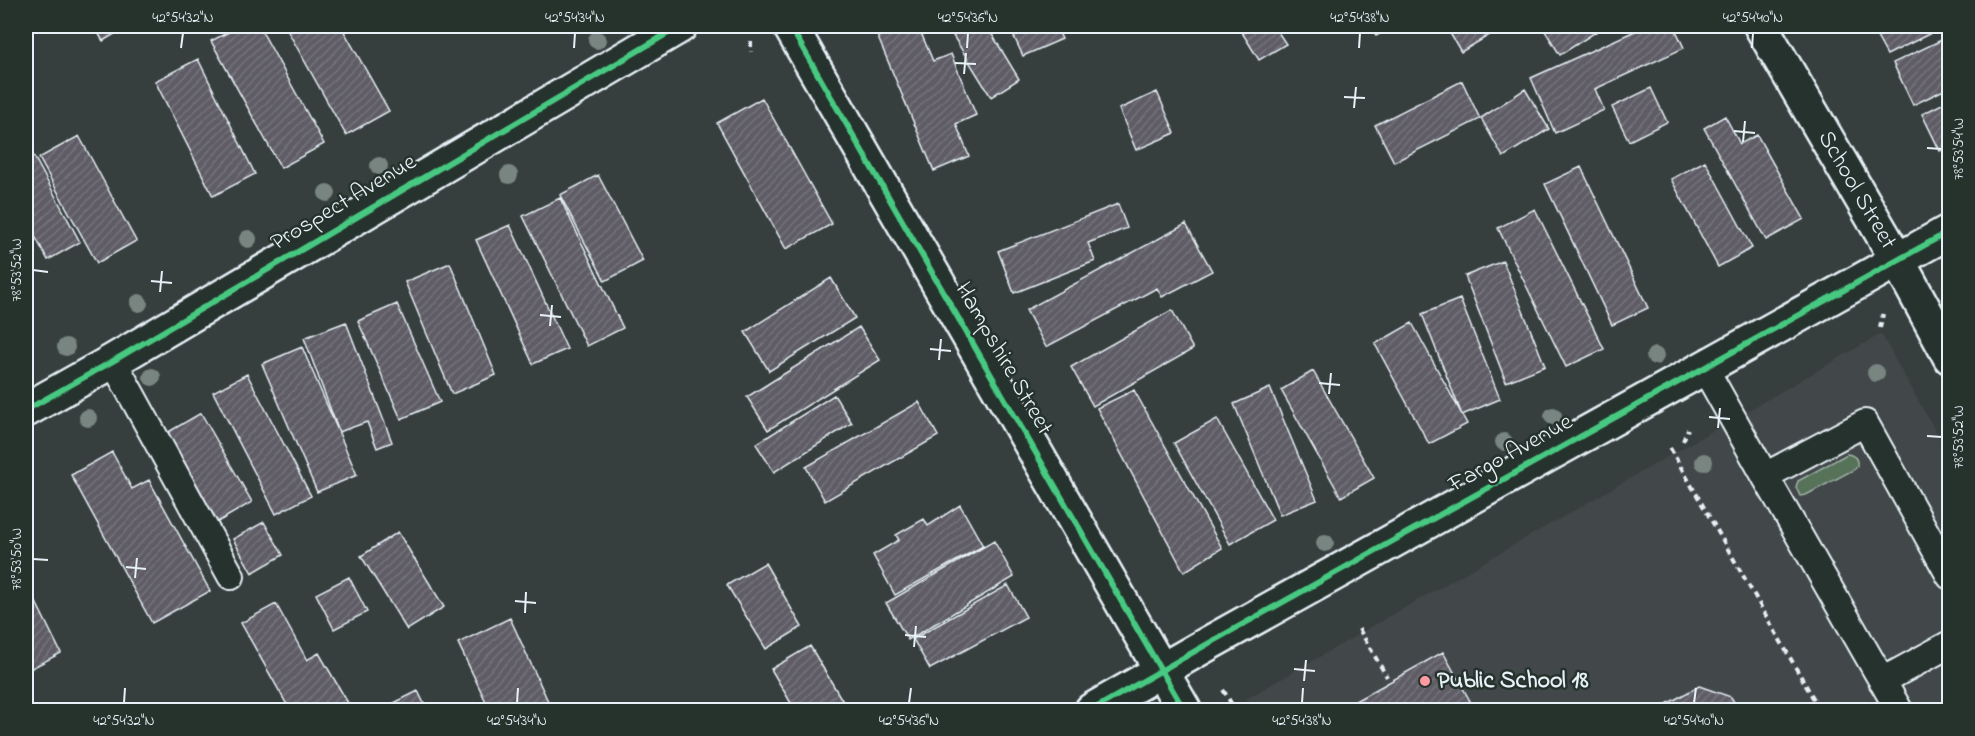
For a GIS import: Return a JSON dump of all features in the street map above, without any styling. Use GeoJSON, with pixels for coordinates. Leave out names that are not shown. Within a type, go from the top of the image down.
{"type":"FeatureCollection","features":[{"type":"Feature","properties":{"kind":"street","name":"Prospect Avenue"},"geometry":{"type":"LineString","coordinates":[[26,410],[680,26]]}},
{"type":"Feature","properties":{"kind":"street","name":"Hampshire Street"},"geometry":{"type":"LineString","coordinates":[[790,26],[1184,711]]}},
{"type":"Feature","properties":{"kind":"street","name":"School Street"},"geometry":{"type":"LineString","coordinates":[[1761,26],[1898,261],[1950,357]]}},
{"type":"Feature","properties":{"kind":"street","name":"Fargo Avenue"},"geometry":{"type":"LineString","coordinates":[[1092,711],[1950,231]]}},
{"type":"Feature","properties":{"kind":"lane"},"geometry":{"type":"LineString","coordinates":[[113,361],[231,576]]}},
{"type":"Feature","properties":{"kind":"lane"},"geometry":{"type":"LineString","coordinates":[[1704,367],[1899,711]]}},
{"type":"Feature","properties":{"kind":"lane"},"geometry":{"type":"LineString","coordinates":[[1765,476],[1865,423],[1950,576]]}},
{"type":"Feature","properties":{"kind":"lane"},"geometry":{"type":"LineString","coordinates":[[1882,681],[1950,644]]}},
{"type":"Feature","properties":{"kind":"path"},"geometry":{"type":"LineString","coordinates":[[751,41],[752,52]]}},
{"type":"Feature","properties":{"kind":"path"},"geometry":{"type":"LineString","coordinates":[[1880,328],[1884,311]]}},
{"type":"Feature","properties":{"kind":"path"},"geometry":{"type":"LineString","coordinates":[[1683,441],[1688,429]]}},
{"type":"Feature","properties":{"kind":"path"},"geometry":{"type":"LineString","coordinates":[[1670,448],[1820,711]]}},
{"type":"Feature","properties":{"kind":"path"},"geometry":{"type":"LineString","coordinates":[[1359,629],[1387,676]]}},
{"type":"Feature","properties":{"kind":"path"},"geometry":{"type":"LineString","coordinates":[[1222,688],[1231,704]]}},
{"type":"Feature","properties":{"kind":"shaded area"},"geometry":{"type":"Polygon","coordinates":[[[1881,334],[1949,455],[1949,710],[1253,710],[1246,699],[1881,334]]]}},
{"type":"Feature","properties":{"kind":"green space"},"geometry":{"type":"Polygon","coordinates":[[[1847,454],[1856,459],[1855,469],[1800,496],[1796,487],[1798,481],[1847,454]]]}},
{"type":"Feature","properties":{"kind":"building"},"geometry":{"type":"Polygon","coordinates":[[[94,26],[128,26],[103,41],[94,26]]]}},
{"type":"Feature","properties":{"kind":"building"},"geometry":{"type":"Polygon","coordinates":[[[240,26],[259,26],[324,144],[281,168],[211,41],[240,26]]]}},
{"type":"Feature","properties":{"kind":"building"},"geometry":{"type":"Polygon","coordinates":[[[285,26],[341,26],[389,111],[346,135],[285,26]]]}},
{"type":"Feature","properties":{"kind":"building"},"geometry":{"type":"Polygon","coordinates":[[[918,26],[933,61],[951,54],[976,115],[956,124],[969,156],[934,171],[874,28],[918,26]]]}},
{"type":"Feature","properties":{"kind":"building"},"geometry":{"type":"Polygon","coordinates":[[[947,26],[987,26],[1019,79],[991,97],[947,26]]]}},
{"type":"Feature","properties":{"kind":"building"},"geometry":{"type":"Polygon","coordinates":[[[1009,26],[1056,26],[1062,39],[1023,56],[1009,26]]]}},
{"type":"Feature","properties":{"kind":"building"},"geometry":{"type":"Polygon","coordinates":[[[1238,26],[1274,26],[1286,44],[1259,60],[1238,26]]]}},
{"type":"Feature","properties":{"kind":"building"},"geometry":{"type":"Polygon","coordinates":[[[1370,26],[1394,26],[1376,36],[1370,26]]]}},
{"type":"Feature","properties":{"kind":"building"},"geometry":{"type":"Polygon","coordinates":[[[1489,26],[1493,33],[1461,52],[1447,28],[1489,26]]]}},
{"type":"Feature","properties":{"kind":"building"},"geometry":{"type":"Polygon","coordinates":[[[1542,26],[1605,26],[1560,55],[1542,26]]]}},
{"type":"Feature","properties":{"kind":"building"},"geometry":{"type":"Polygon","coordinates":[[[1646,26],[1674,26],[1684,48],[1595,89],[1604,110],[1555,133],[1531,78],[1646,26]]]}},
{"type":"Feature","properties":{"kind":"building"},"geometry":{"type":"Polygon","coordinates":[[[1871,26],[1945,26],[1887,55],[1871,26]]]}},
{"type":"Feature","properties":{"kind":"building"},"geometry":{"type":"Polygon","coordinates":[[[1950,36],[1950,87],[1913,105],[1893,63],[1950,36]]]}},
{"type":"Feature","properties":{"kind":"building"},"geometry":{"type":"Polygon","coordinates":[[[198,59],[255,174],[213,196],[155,81],[198,59]]]}},
{"type":"Feature","properties":{"kind":"building"},"geometry":{"type":"Polygon","coordinates":[[[1462,81],[1480,119],[1394,162],[1375,125],[1462,81]]]}},
{"type":"Feature","properties":{"kind":"building"},"geometry":{"type":"Polygon","coordinates":[[[1651,88],[1667,122],[1629,141],[1612,107],[1651,88]]]}},
{"type":"Feature","properties":{"kind":"building"},"geometry":{"type":"Polygon","coordinates":[[[1525,89],[1549,129],[1503,157],[1481,118],[1525,89]]]}},
{"type":"Feature","properties":{"kind":"building"},"geometry":{"type":"Polygon","coordinates":[[[1157,92],[1175,133],[1136,150],[1119,109],[1157,92]]]}},
{"type":"Feature","properties":{"kind":"building"},"geometry":{"type":"Polygon","coordinates":[[[762,98],[832,224],[786,249],[717,123],[762,98]]]}},
{"type":"Feature","properties":{"kind":"building"},"geometry":{"type":"Polygon","coordinates":[[[1950,100],[1950,146],[1940,151],[1922,114],[1950,100]]]}},
{"type":"Feature","properties":{"kind":"building"},"geometry":{"type":"Polygon","coordinates":[[[1725,116],[1740,144],[1757,135],[1804,219],[1766,240],[1704,128],[1725,116]]]}},
{"type":"Feature","properties":{"kind":"building"},"geometry":{"type":"Polygon","coordinates":[[[79,136],[136,241],[97,263],[39,158],[79,136]]]}},
{"type":"Feature","properties":{"kind":"building"},"geometry":{"type":"Polygon","coordinates":[[[31,151],[80,242],[48,260],[26,220],[26,154],[31,151]]]}},
{"type":"Feature","properties":{"kind":"building"},"geometry":{"type":"Polygon","coordinates":[[[1705,161],[1752,248],[1718,267],[1671,179],[1705,161]]]}},
{"type":"Feature","properties":{"kind":"building"},"geometry":{"type":"Polygon","coordinates":[[[1581,167],[1648,308],[1612,325],[1545,184],[1581,167]]]}},
{"type":"Feature","properties":{"kind":"building"},"geometry":{"type":"Polygon","coordinates":[[[598,175],[643,261],[605,281],[560,195],[598,175]]]}},
{"type":"Feature","properties":{"kind":"building"},"geometry":{"type":"Polygon","coordinates":[[[560,198],[623,328],[587,346],[523,216],[560,198]]]}},
{"type":"Feature","properties":{"kind":"building"},"geometry":{"type":"Polygon","coordinates":[[[1118,204],[1127,228],[1088,243],[1095,261],[1014,293],[998,251],[1118,204]]]}},
{"type":"Feature","properties":{"kind":"building"},"geometry":{"type":"Polygon","coordinates":[[[1535,209],[1604,349],[1566,367],[1498,228],[1535,209]]]}},
{"type":"Feature","properties":{"kind":"building"},"geometry":{"type":"Polygon","coordinates":[[[1186,224],[1212,271],[1162,297],[1157,288],[1046,347],[1026,310],[1186,224]]]}},
{"type":"Feature","properties":{"kind":"building"},"geometry":{"type":"Polygon","coordinates":[[[510,225],[567,349],[533,364],[476,240],[510,225]]]}},
{"type":"Feature","properties":{"kind":"building"},"geometry":{"type":"Polygon","coordinates":[[[1503,261],[1545,366],[1506,382],[1465,276],[1503,261]]]}},
{"type":"Feature","properties":{"kind":"building"},"geometry":{"type":"Polygon","coordinates":[[[450,263],[496,375],[452,394],[405,282],[450,263]]]}},
{"type":"Feature","properties":{"kind":"building"},"geometry":{"type":"Polygon","coordinates":[[[831,278],[855,318],[769,371],[745,332],[831,278]]]}},
{"type":"Feature","properties":{"kind":"building"},"geometry":{"type":"Polygon","coordinates":[[[1460,299],[1500,399],[1462,415],[1422,314],[1460,299]]]}},
{"type":"Feature","properties":{"kind":"building"},"geometry":{"type":"Polygon","coordinates":[[[397,304],[440,402],[401,419],[358,321],[397,304]]]}},
{"type":"Feature","properties":{"kind":"building"},"geometry":{"type":"Polygon","coordinates":[[[1172,310],[1193,349],[1093,406],[1071,367],[1172,310]]]}},
{"type":"Feature","properties":{"kind":"building"},"geometry":{"type":"Polygon","coordinates":[[[346,322],[392,442],[377,448],[367,422],[339,432],[304,338],[346,322]]]}},
{"type":"Feature","properties":{"kind":"building"},"geometry":{"type":"Polygon","coordinates":[[[1412,323],[1467,424],[1429,444],[1375,344],[1412,323]]]}},
{"type":"Feature","properties":{"kind":"building"},"geometry":{"type":"Polygon","coordinates":[[[859,327],[880,360],[768,430],[747,397],[859,327]]]}},
{"type":"Feature","properties":{"kind":"building"},"geometry":{"type":"Polygon","coordinates":[[[302,347],[357,475],[317,492],[262,364],[302,347]]]}},
{"type":"Feature","properties":{"kind":"building"},"geometry":{"type":"Polygon","coordinates":[[[1313,371],[1374,478],[1341,497],[1281,390],[1313,371]]]}},
{"type":"Feature","properties":{"kind":"building"},"geometry":{"type":"Polygon","coordinates":[[[247,374],[311,496],[276,514],[213,392],[247,374]]]}},
{"type":"Feature","properties":{"kind":"building"},"geometry":{"type":"Polygon","coordinates":[[[1270,388],[1317,500],[1280,515],[1234,404],[1270,388]]]}},
{"type":"Feature","properties":{"kind":"building"},"geometry":{"type":"Polygon","coordinates":[[[1134,390],[1222,548],[1184,572],[1097,408],[1134,390]]]}},
{"type":"Feature","properties":{"kind":"building"},"geometry":{"type":"Polygon","coordinates":[[[834,395],[852,423],[774,472],[756,444],[834,395]]]}},
{"type":"Feature","properties":{"kind":"building"},"geometry":{"type":"Polygon","coordinates":[[[919,402],[938,436],[825,501],[806,467],[919,402]]]}},
{"type":"Feature","properties":{"kind":"building"},"geometry":{"type":"Polygon","coordinates":[[[201,413],[252,502],[216,523],[165,434],[201,413]]]}},
{"type":"Feature","properties":{"kind":"building"},"geometry":{"type":"Polygon","coordinates":[[[1217,419],[1273,520],[1230,544],[1174,443],[1217,419]]]}},
{"type":"Feature","properties":{"kind":"building"},"geometry":{"type":"Polygon","coordinates":[[[112,452],[132,489],[149,480],[210,591],[152,623],[71,475],[112,452]]]}},
{"type":"Feature","properties":{"kind":"building"},"geometry":{"type":"Polygon","coordinates":[[[960,505],[983,546],[895,595],[873,555],[899,540],[896,535],[924,519],[928,526],[960,505]]]}},
{"type":"Feature","properties":{"kind":"building"},"geometry":{"type":"Polygon","coordinates":[[[264,522],[283,555],[252,573],[233,539],[264,522]]]}},
{"type":"Feature","properties":{"kind":"building"},"geometry":{"type":"Polygon","coordinates":[[[398,532],[444,607],[407,630],[361,556],[398,532]]]}},
{"type":"Feature","properties":{"kind":"building"},"geometry":{"type":"Polygon","coordinates":[[[994,541],[1014,577],[908,640],[886,603],[994,541]]]}},
{"type":"Feature","properties":{"kind":"building"},"geometry":{"type":"Polygon","coordinates":[[[765,563],[802,627],[766,649],[727,585],[765,563]]]}},
{"type":"Feature","properties":{"kind":"building"},"geometry":{"type":"Polygon","coordinates":[[[349,577],[367,612],[334,629],[316,594],[349,577]]]}},
{"type":"Feature","properties":{"kind":"building"},"geometry":{"type":"Polygon","coordinates":[[[26,582],[61,653],[26,671],[26,582]]]}},
{"type":"Feature","properties":{"kind":"building"},"geometry":{"type":"Polygon","coordinates":[[[1008,585],[1026,617],[930,669],[913,639],[1008,585]]]}},
{"type":"Feature","properties":{"kind":"building"},"geometry":{"type":"Polygon","coordinates":[[[276,604],[307,660],[319,653],[348,703],[334,710],[290,710],[241,623],[276,604]]]}},
{"type":"Feature","properties":{"kind":"building"},"geometry":{"type":"Polygon","coordinates":[[[510,618],[552,710],[490,710],[458,643],[510,618]]]}},
{"type":"Feature","properties":{"kind":"building"},"geometry":{"type":"Polygon","coordinates":[[[810,646],[848,710],[795,710],[771,669],[810,646]]]}},
{"type":"Feature","properties":{"kind":"building","name":"Public School 18"},"geometry":{"type":"Polygon","coordinates":[[[1443,652],[1475,710],[1339,710],[1443,652]]]}},
{"type":"Feature","properties":{"kind":"building"},"geometry":{"type":"Polygon","coordinates":[[[1699,686],[1731,697],[1739,710],[1662,710],[1663,706],[1699,686]]]}},
{"type":"Feature","properties":{"kind":"building"},"geometry":{"type":"Polygon","coordinates":[[[418,691],[427,710],[380,710],[418,691]]]}},
{"type":"Feature","properties":{"kind":"cycle path"},"geometry":{"type":"LineString","coordinates":[[26,410],[680,26]]}},
{"type":"Feature","properties":{"kind":"cycle path"},"geometry":{"type":"LineString","coordinates":[[790,26],[1184,710]]}},
{"type":"Feature","properties":{"kind":"cycle path"},"geometry":{"type":"LineString","coordinates":[[1092,710],[1950,231]]}},
{"type":"Feature","properties":{"kind":"place","name":"Public School 18"},"geometry":{"type":"Point","coordinates":[1425,681]}}]}
